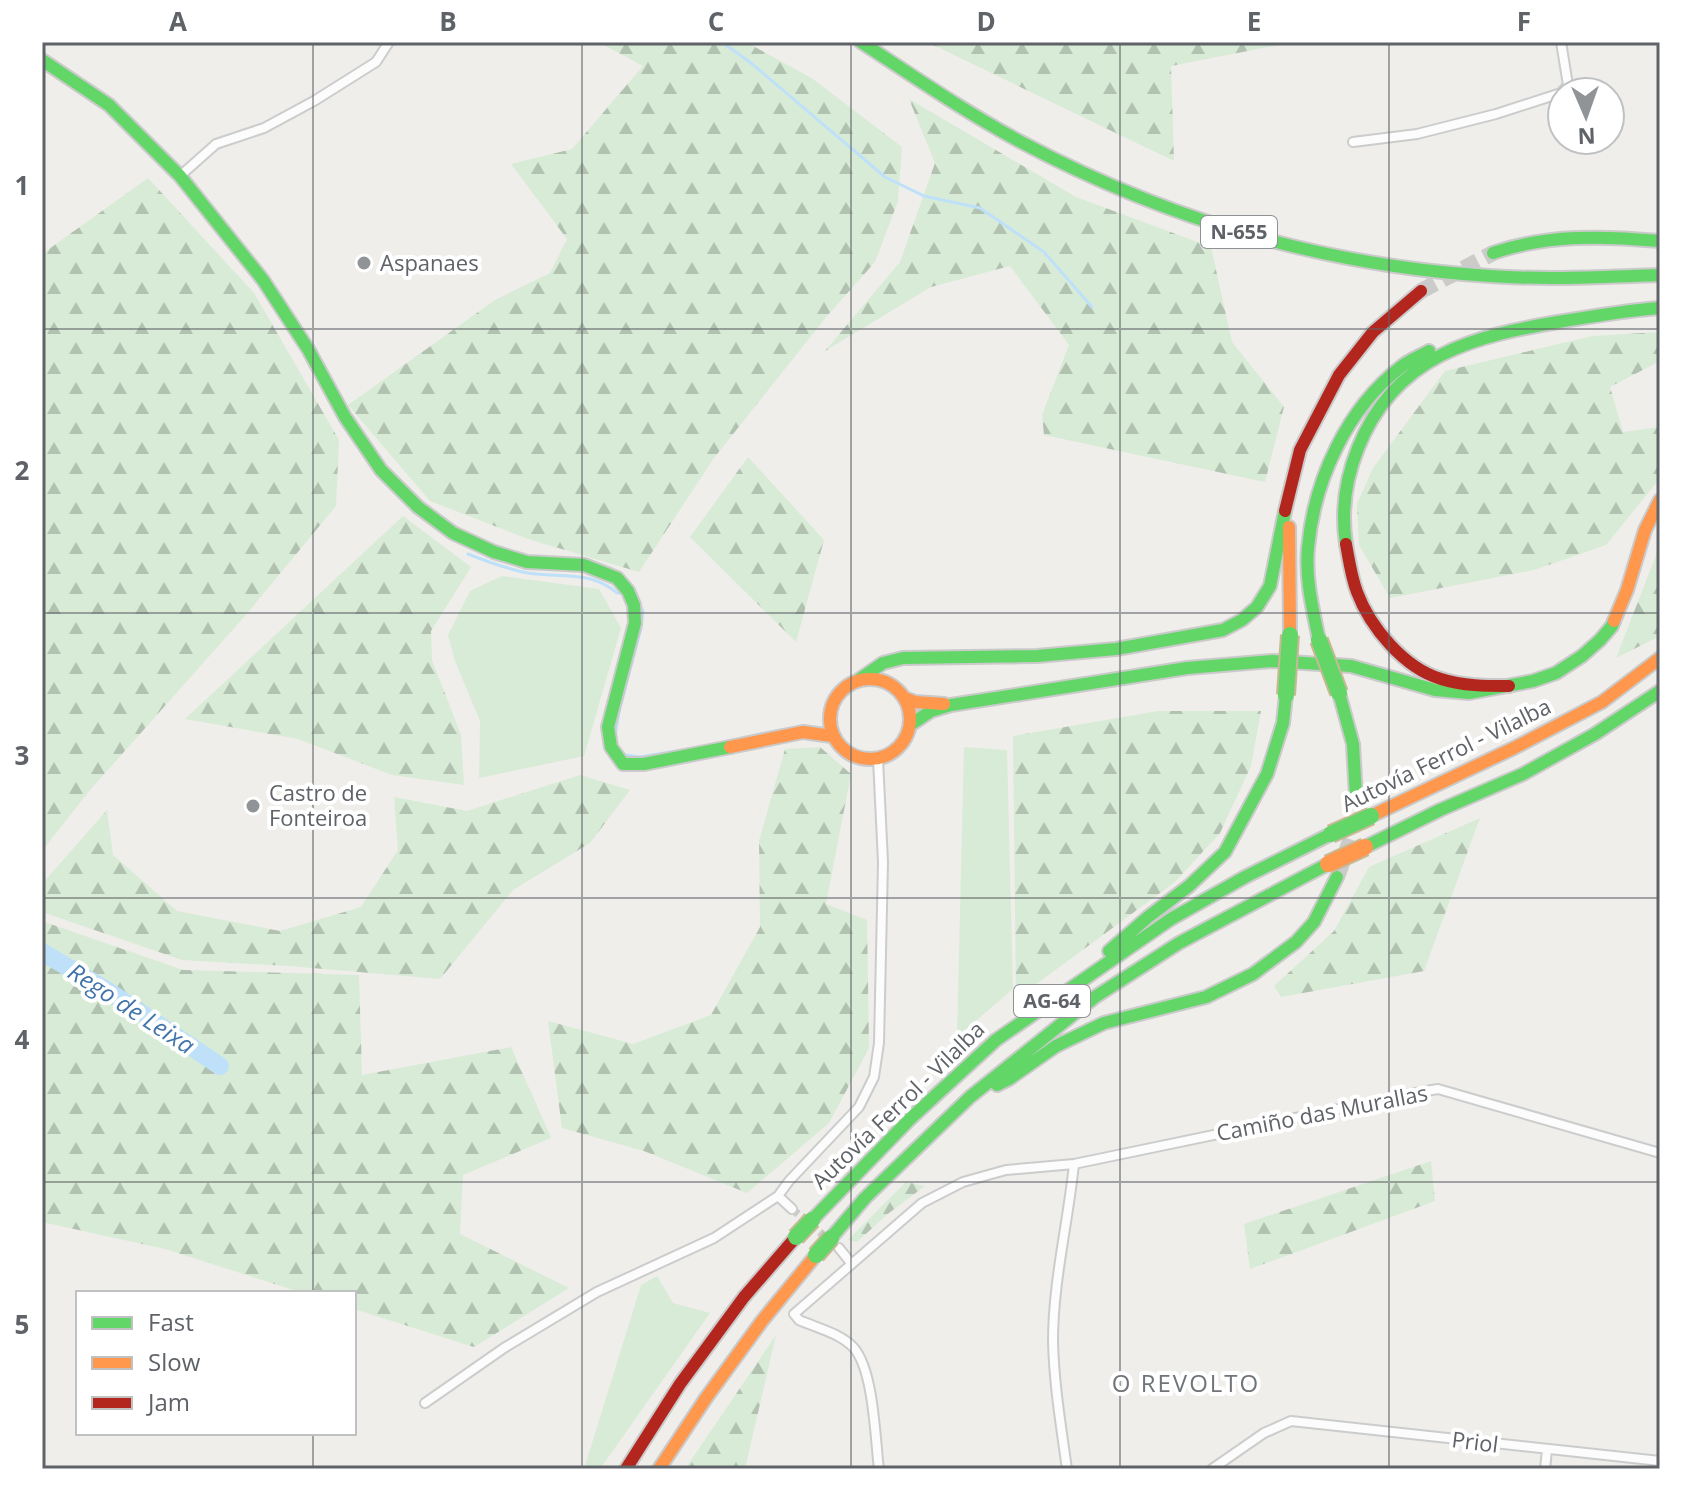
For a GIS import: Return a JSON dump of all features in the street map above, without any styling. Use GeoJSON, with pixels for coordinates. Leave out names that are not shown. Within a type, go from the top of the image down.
{"type":"FeatureCollection","features":[{"type":"Feature","properties":{"kind":"main road","name":"N-655"},"geometry":{"type":"LineString","coordinates":[[861,42],[989,123],[1053,159],[1132,195],[1224,228],[1346,258],[1429,271],[1520,277],[1660,275]]}},
{"type":"Feature","properties":{"kind":"main road"},"geometry":{"type":"LineString","coordinates":[[42,60],[109,105],[180,176],[263,280],[308,349],[345,417],[381,470],[418,507],[453,533],[494,552],[527,562],[584,565],[617,578],[628,591],[634,605],[635,623],[608,727],[608,742],[614,756],[623,764],[644,764],[803,732],[832,736]]}},
{"type":"Feature","properties":{"kind":"main road"},"geometry":{"type":"LineString","coordinates":[[1493,253],[1508,247],[1564,238],[1660,241]]}},
{"type":"Feature","properties":{"kind":"main road"},"geometry":{"type":"LineString","coordinates":[[860,679],[885,681],[896,688],[910,711],[906,738],[889,755],[878,759],[851,755],[840,747],[832,736],[829,718],[834,699],[845,686],[883,663],[903,658],[1053,655],[1116,649],[1223,630],[1242,620],[1257,607],[1270,586],[1300,450],[1339,375],[1373,332],[1421,291]]}},
{"type":"Feature","properties":{"kind":"main road"},"geometry":{"type":"LineString","coordinates":[[1356,797],[1357,768],[1349,719],[1319,640],[1309,590],[1308,551],[1312,521],[1325,478],[1343,437],[1360,410],[1403,364],[1457,336],[1524,320],[1660,308]]}},
{"type":"Feature","properties":{"kind":"main road"},"geometry":{"type":"LineString","coordinates":[[1509,686],[1462,685],[1426,673],[1406,661],[1380,631],[1360,600],[1350,570],[1344,531],[1345,497],[1357,451],[1366,430],[1389,396],[1408,376],[1458,346],[1523,327],[1630,310]]}},
{"type":"Feature","properties":{"kind":"main road"},"geometry":{"type":"LineString","coordinates":[[1053,1000],[1225,852],[1267,774],[1283,723],[1286,695],[1293,474]]}},
{"type":"Feature","properties":{"kind":"main road"},"geometry":{"type":"LineString","coordinates":[[910,725],[931,711],[951,705],[1187,668],[1273,661],[1351,666],[1435,690],[1469,693],[1533,681],[1556,673],[1582,656],[1612,626],[1627,590],[1645,530],[1660,500]]}},
{"type":"Feature","properties":{"kind":"main road","name":"Autovía Ferrol - Vilalba"},"geometry":{"type":"LineString","coordinates":[[626,1469],[680,1384],[744,1297],[796,1237],[911,1118],[996,1040],[1171,919],[1245,877],[1514,748],[1602,702],[1660,658]]}},
{"type":"Feature","properties":{"kind":"main road","name":"Autovía Ferrol - Vilalba"},"geometry":{"type":"LineString","coordinates":[[659,1469],[762,1321],[816,1255],[835,1243],[865,1198],[970,1097],[1095,997],[1179,943],[1332,870],[1365,847],[1440,810],[1523,774],[1595,734],[1660,691]]}},
{"type":"Feature","properties":{"kind":"main road"},"geometry":{"type":"LineString","coordinates":[[904,698],[951,705]]}},
{"type":"Feature","properties":{"kind":"main road"},"geometry":{"type":"LineString","coordinates":[[803,732],[830,709]]}},
{"type":"Feature","properties":{"kind":"main road"},"geometry":{"type":"LineString","coordinates":[[970,1097],[1009,1079],[1056,1046],[1104,1023],[1206,997],[1253,974],[1296,942],[1314,922],[1332,870]]}},
{"type":"Feature","properties":{"kind":"street"},"geometry":{"type":"LineString","coordinates":[[180,176],[216,144],[264,128],[376,62],[389,42]]}},
{"type":"Feature","properties":{"kind":"street"},"geometry":{"type":"LineString","coordinates":[[1353,142],[1417,134],[1561,93],[1568,85],[1561,42]]}},
{"type":"Feature","properties":{"kind":"street"},"geometry":{"type":"LineString","coordinates":[[425,1403],[504,1348],[597,1292],[714,1238],[778,1196],[859,1107],[874,1077],[879,1043],[883,862],[878,759]]}},
{"type":"Feature","properties":{"kind":"street","name":"Camiño das Murallas"},"geometry":{"type":"LineString","coordinates":[[879,1469],[866,1369],[855,1349],[841,1338],[799,1320],[794,1314],[922,1203],[963,1182],[1006,1170],[1074,1164],[1438,1089],[1660,1153]]}},
{"type":"Feature","properties":{"kind":"street"},"geometry":{"type":"LineString","coordinates":[[1067,1469],[1057,1401],[1053,1339],[1058,1276],[1074,1164]]}},
{"type":"Feature","properties":{"kind":"street"},"geometry":{"type":"LineString","coordinates":[[778,1196],[792,1209]]}},
{"type":"Feature","properties":{"kind":"street"},"geometry":{"type":"LineString","coordinates":[[835,1243],[851,1263]]}},
{"type":"Feature","properties":{"kind":"street","name":"Priol"},"geometry":{"type":"LineString","coordinates":[[1212,1469],[1264,1433],[1291,1421],[1660,1461]]}},
{"type":"Feature","properties":{"kind":"street"},"geometry":{"type":"LineString","coordinates":[[1545,1469],[1547,1450]]}},
{"type":"Feature","properties":{"kind":"green space"},"geometry":{"type":"Polygon","coordinates":[[[598,42],[746,42],[813,79],[902,147],[898,201],[875,262],[827,316],[714,458],[639,572],[528,539],[430,501],[348,405],[495,300],[550,273],[567,239],[511,164],[572,149],[643,66],[598,42]]]}},
{"type":"Feature","properties":{"kind":"green space"},"geometry":{"type":"Polygon","coordinates":[[[927,42],[1294,42],[1171,66],[1174,161],[927,42]]]}},
{"type":"Feature","properties":{"kind":"green space"},"geometry":{"type":"Polygon","coordinates":[[[909,99],[1076,197],[1211,247],[1232,342],[1284,407],[1265,482],[1044,435],[1042,415],[1069,345],[1010,266],[931,287],[825,351],[900,262],[935,163],[909,99]]]}},
{"type":"Feature","properties":{"kind":"green space"},"geometry":{"type":"Polygon","coordinates":[[[148,178],[254,293],[339,440],[336,506],[245,616],[90,790],[42,851],[42,254],[148,178]]]}},
{"type":"Feature","properties":{"kind":"green space"},"geometry":{"type":"Polygon","coordinates":[[[1660,332],[1660,361],[1610,387],[1623,432],[1660,427],[1660,478],[1606,545],[1534,570],[1390,598],[1359,545],[1357,504],[1373,468],[1445,371],[1592,336],[1660,332]]]}},
{"type":"Feature","properties":{"kind":"green space"},"geometry":{"type":"Polygon","coordinates":[[[748,457],[824,540],[796,642],[690,537],[748,457]]]}},
{"type":"Feature","properties":{"kind":"green space"},"geometry":{"type":"Polygon","coordinates":[[[403,516],[471,567],[431,631],[432,660],[461,735],[464,785],[392,775],[298,739],[185,719],[403,516]]]}},
{"type":"Feature","properties":{"kind":"green space"},"geometry":{"type":"Polygon","coordinates":[[[1660,545],[1660,634],[1616,658],[1660,545]]]}},
{"type":"Feature","properties":{"kind":"green space"},"geometry":{"type":"Polygon","coordinates":[[[502,576],[599,589],[621,628],[584,756],[479,778],[480,721],[455,661],[448,635],[470,591],[502,576]]]}},
{"type":"Feature","properties":{"kind":"green space"},"geometry":{"type":"Polygon","coordinates":[[[1158,711],[1261,711],[1251,766],[1220,833],[1175,882],[1016,999],[1013,736],[1158,711]]]}},
{"type":"Feature","properties":{"kind":"green space"},"geometry":{"type":"Polygon","coordinates":[[[820,747],[851,774],[826,904],[867,920],[869,1048],[829,1123],[747,1193],[644,1151],[562,1128],[548,1021],[633,1044],[711,1015],[760,927],[759,841],[785,749],[820,747]]]}},
{"type":"Feature","properties":{"kind":"green space"},"geometry":{"type":"Polygon","coordinates":[[[964,747],[1007,750],[1013,989],[957,1037],[964,747]]]}},
{"type":"Feature","properties":{"kind":"green space"},"geometry":{"type":"Polygon","coordinates":[[[580,775],[630,790],[590,843],[513,890],[440,979],[182,960],[42,912],[42,884],[107,810],[113,855],[177,911],[280,931],[361,907],[398,850],[394,797],[467,811],[580,775]]]}},
{"type":"Feature","properties":{"kind":"green space"},"geometry":{"type":"Polygon","coordinates":[[[1480,818],[1424,971],[1281,997],[1274,986],[1334,931],[1369,867],[1480,818]]]}},
{"type":"Feature","properties":{"kind":"green space"},"geometry":{"type":"Polygon","coordinates":[[[42,921],[183,970],[359,975],[362,1075],[511,1047],[551,1138],[463,1175],[460,1234],[569,1288],[474,1347],[356,1310],[356,1291],[297,1291],[165,1249],[42,1222],[42,921]]]}},
{"type":"Feature","properties":{"kind":"green space"},"geometry":{"type":"Polygon","coordinates":[[[1431,1161],[1435,1201],[1250,1269],[1244,1224],[1431,1161]]]}},
{"type":"Feature","properties":{"kind":"green space"},"geometry":{"type":"Polygon","coordinates":[[[906,1182],[925,1186],[857,1242],[848,1240],[906,1182]]]}},
{"type":"Feature","properties":{"kind":"green space"},"geometry":{"type":"Polygon","coordinates":[[[657,1276],[673,1303],[710,1313],[600,1469],[584,1469],[641,1285],[657,1276]]]}},
{"type":"Feature","properties":{"kind":"green space"},"geometry":{"type":"Polygon","coordinates":[[[776,1335],[745,1469],[685,1469],[776,1335]]]}},
{"type":"Feature","properties":{"kind":"waterway"},"geometry":{"type":"LineString","coordinates":[[722,42],[885,177],[924,196],[980,208],[1044,252],[1092,307]]}},
{"type":"Feature","properties":{"kind":"waterway"},"geometry":{"type":"LineString","coordinates":[[468,554],[528,573],[586,578],[622,593]]}},
{"type":"Feature","properties":{"kind":"waterway"},"geometry":{"type":"LineString","coordinates":[[634,591],[643,611],[619,712],[615,737],[617,746],[625,755],[640,757],[688,749]]}},
{"type":"Feature","properties":{"kind":"waterway"},"geometry":{"type":"LineString","coordinates":[[715,744],[781,730]]}},
{"type":"Feature","properties":{"kind":"waterway","name":"Rego de Leixa"},"geometry":{"type":"LineString","coordinates":[[42,952],[108,991],[220,1066]]}},
{"type":"Feature","properties":{"kind":"tunnel"},"geometry":{"type":"LineString","coordinates":[[1421,291],[1493,253]]}},
{"type":"Feature","properties":{"kind":"tunnel"},"geometry":{"type":"LineString","coordinates":[[1337,877],[1351,838],[1356,797]]}},
{"type":"Feature","properties":{"kind":"tunnel"},"geometry":{"type":"LineString","coordinates":[[792,1209],[839,1248]]}},
{"type":"Feature","properties":{"kind":"traffic: fast"},"geometry":{"type":"LineString","coordinates":[[861,42],[1021,142],[1132,194],[1248,234],[1307,250],[1428,271],[1533,278],[1660,275]]}},
{"type":"Feature","properties":{"kind":"traffic: fast"},"geometry":{"type":"LineString","coordinates":[[42,60],[109,105],[180,176],[263,280],[308,349],[345,417],[381,470],[418,507],[453,533],[494,552],[527,562],[584,565],[617,578],[628,591],[634,605],[635,623],[608,727],[611,747],[623,764],[644,764],[730,747]]}},
{"type":"Feature","properties":{"kind":"traffic: fast"},"geometry":{"type":"LineString","coordinates":[[1493,253],[1534,242],[1576,238],[1660,241]]}},
{"type":"Feature","properties":{"kind":"traffic: fast"},"geometry":{"type":"LineString","coordinates":[[1346,544],[1346,495],[1358,448],[1374,416],[1393,391],[1415,371],[1441,355],[1499,334],[1564,321],[1660,308]]}},
{"type":"Feature","properties":{"kind":"traffic: fast"},"geometry":{"type":"LineString","coordinates":[[1319,640],[1307,560],[1317,497],[1326,472],[1350,424],[1382,383],[1402,366],[1429,351]]}},
{"type":"Feature","properties":{"kind":"traffic: fast"},"geometry":{"type":"LineString","coordinates":[[860,679],[883,663],[903,658],[1037,656],[1116,649],[1223,630],[1257,607],[1270,586],[1285,511]]}},
{"type":"Feature","properties":{"kind":"traffic: fast"},"geometry":{"type":"LineString","coordinates":[[910,725],[931,711],[951,705],[1187,668],[1273,661],[1351,666],[1435,690],[1469,693],[1533,681],[1556,673],[1600,640],[1614,621]]}},
{"type":"Feature","properties":{"kind":"traffic: fast"},"geometry":{"type":"LineString","coordinates":[[1286,695],[1290,635]]}},
{"type":"Feature","properties":{"kind":"traffic: fast"},"geometry":{"type":"LineString","coordinates":[[1319,640],[1339,693]]}},
{"type":"Feature","properties":{"kind":"traffic: fast"},"geometry":{"type":"LineString","coordinates":[[1365,847],[1523,774],[1595,734],[1660,691]]}},
{"type":"Feature","properties":{"kind":"traffic: fast"},"geometry":{"type":"LineString","coordinates":[[1339,693],[1353,744],[1356,797]]}},
{"type":"Feature","properties":{"kind":"traffic: fast"},"geometry":{"type":"LineString","coordinates":[[1109,951],[1189,886],[1225,852],[1267,774],[1283,723],[1286,695]]}},
{"type":"Feature","properties":{"kind":"traffic: fast"},"geometry":{"type":"LineString","coordinates":[[1331,834],[1371,816]]}},
{"type":"Feature","properties":{"kind":"traffic: fast"},"geometry":{"type":"LineString","coordinates":[[812,1220],[911,1118],[996,1040],[1171,919],[1331,834]]}},
{"type":"Feature","properties":{"kind":"traffic: fast"},"geometry":{"type":"LineString","coordinates":[[831,1238],[865,1198],[970,1097],[1095,997],[1179,943],[1328,864]]}},
{"type":"Feature","properties":{"kind":"traffic: fast"},"geometry":{"type":"LineString","coordinates":[[997,1085],[1056,1046],[1104,1023],[1206,997],[1253,974],[1296,942],[1314,922],[1337,877]]}},
{"type":"Feature","properties":{"kind":"traffic: fast"},"geometry":{"type":"LineString","coordinates":[[796,1237],[812,1220]]}},
{"type":"Feature","properties":{"kind":"traffic: fast"},"geometry":{"type":"LineString","coordinates":[[816,1255],[831,1238]]}},
{"type":"Feature","properties":{"kind":"traffic: slow"},"geometry":{"type":"LineString","coordinates":[[1614,621],[1645,530],[1660,500]]}},
{"type":"Feature","properties":{"kind":"traffic: slow"},"geometry":{"type":"LineString","coordinates":[[1289,527],[1290,635]]}},
{"type":"Feature","properties":{"kind":"traffic: slow"},"geometry":{"type":"LineString","coordinates":[[1371,816],[1602,702],[1660,658]]}},
{"type":"Feature","properties":{"kind":"traffic: slow"},"geometry":{"type":"LineString","coordinates":[[862,679],[878,679],[899,690],[910,711],[910,719],[910,727],[899,748],[878,759],[862,759],[848,753],[836,741],[830,727],[830,711],[836,697],[848,685],[862,679]]}},
{"type":"Feature","properties":{"kind":"traffic: slow"},"geometry":{"type":"LineString","coordinates":[[904,698],[944,704]]}},
{"type":"Feature","properties":{"kind":"traffic: slow"},"geometry":{"type":"LineString","coordinates":[[730,747],[803,732],[832,736]]}},
{"type":"Feature","properties":{"kind":"traffic: slow"},"geometry":{"type":"LineString","coordinates":[[1328,864],[1365,847]]}},
{"type":"Feature","properties":{"kind":"traffic: slow"},"geometry":{"type":"LineString","coordinates":[[659,1469],[762,1321],[816,1255]]}},
{"type":"Feature","properties":{"kind":"traffic: jam"},"geometry":{"type":"LineString","coordinates":[[1285,511],[1300,450],[1339,375],[1373,332],[1421,291]]}},
{"type":"Feature","properties":{"kind":"traffic: jam"},"geometry":{"type":"LineString","coordinates":[[1346,544],[1353,580],[1363,605],[1370,619],[1402,656],[1427,674],[1441,679],[1483,686],[1509,686]]}},
{"type":"Feature","properties":{"kind":"traffic: jam"},"geometry":{"type":"LineString","coordinates":[[626,1469],[680,1384],[744,1297],[796,1237]]}},
{"type":"Feature","properties":{"kind":"place","name":"Aspanaes"},"geometry":{"type":"Point","coordinates":[364,263]}},
{"type":"Feature","properties":{"kind":"place","name":"Castro de Fonteiroa"},"geometry":{"type":"Point","coordinates":[253,806]}},
{"type":"Feature","properties":{"kind":"district","name":"O REVOLTO"},"geometry":{"type":"Point","coordinates":[1186,1384]}}]}
